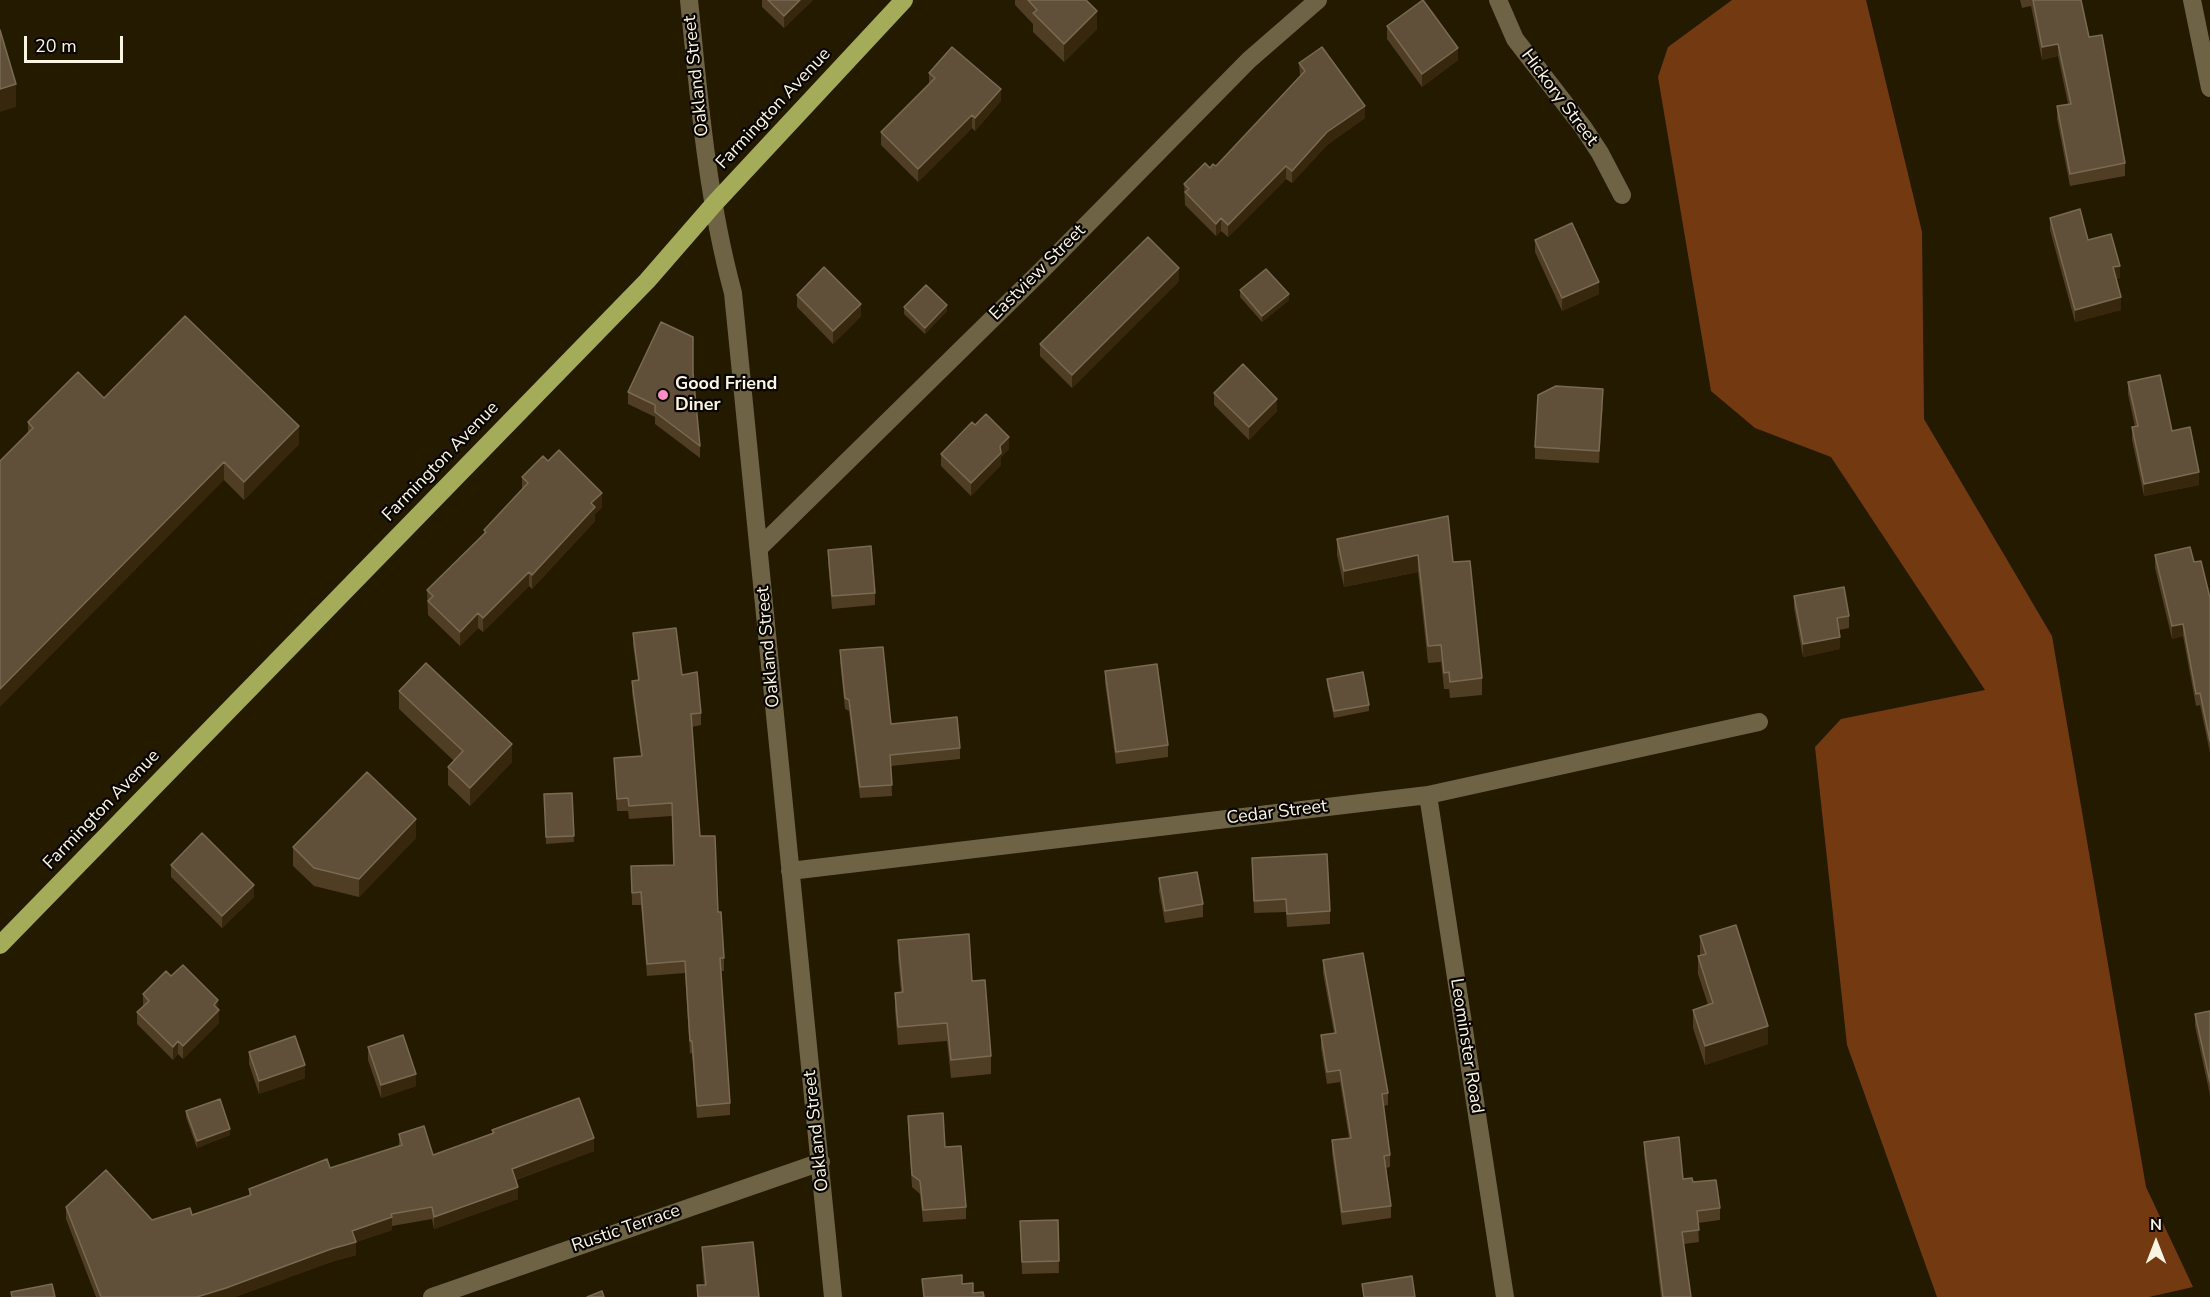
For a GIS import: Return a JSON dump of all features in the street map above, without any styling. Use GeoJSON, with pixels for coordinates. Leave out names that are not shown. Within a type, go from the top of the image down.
{"type":"FeatureCollection","features":[{"type":"Feature","properties":{"kind":"highway","name":"Farmington Avenue"},"geometry":{"type":"LineString","coordinates":[[0,945],[647,281],[714,204],[904,0]]}},
{"type":"Feature","properties":{"kind":"street","name":"Oakland Street"},"geometry":{"type":"LineString","coordinates":[[689,0],[704,146],[722,254],[733,293],[834,1297]]}},
{"type":"Feature","properties":{"kind":"street","name":"Eastview Street"},"geometry":{"type":"LineString","coordinates":[[760,547],[1041,271],[1249,60],[1318,0]]}},
{"type":"Feature","properties":{"kind":"street","name":"Hickory Street"},"geometry":{"type":"LineString","coordinates":[[1498,0],[1515,39],[1583,127],[1623,195]]}},
{"type":"Feature","properties":{"kind":"street"},"geometry":{"type":"LineString","coordinates":[[2192,0],[2210,88]]}},
{"type":"Feature","properties":{"kind":"street","name":"Cedar Street"},"geometry":{"type":"LineString","coordinates":[[790,870],[1428,795],[1759,722]]}},
{"type":"Feature","properties":{"kind":"street","name":"Leominster Road"},"geometry":{"type":"LineString","coordinates":[[1428,795],[1504,1297]]}},
{"type":"Feature","properties":{"kind":"street","name":"Rustic Terrace"},"geometry":{"type":"LineString","coordinates":[[432,1297],[820,1162]]}},
{"type":"Feature","properties":{"kind":"shaded area"},"geometry":{"type":"Polygon","coordinates":[[[1732,0],[1866,0],[1922,232],[1924,419],[2052,636],[2146,1187],[2193,1287],[2149,1297],[1937,1297],[1847,1045],[1815,747],[1841,719],[1985,690],[1831,457],[1755,428],[1711,391],[1658,77],[1668,47],[1732,0]]]}},
{"type":"Feature","properties":{"kind":"building"},"geometry":{"type":"Polygon","coordinates":[[[768,0],[800,0],[784,16],[768,0]]]}},
{"type":"Feature","properties":{"kind":"building"},"geometry":{"type":"Polygon","coordinates":[[[1028,0],[1086,0],[1097,11],[1064,44],[1033,13],[1037,10],[1028,0]]]}},
{"type":"Feature","properties":{"kind":"building"},"geometry":{"type":"Polygon","coordinates":[[[1423,0],[1458,48],[1422,74],[1387,26],[1423,0]]]}},
{"type":"Feature","properties":{"kind":"building"},"geometry":{"type":"Polygon","coordinates":[[[2033,0],[2081,0],[2089,37],[2102,35],[2125,163],[2070,174],[2057,106],[2071,104],[2058,44],[2042,47],[2033,0]]]}},
{"type":"Feature","properties":{"kind":"building"},"geometry":{"type":"Polygon","coordinates":[[[0,30],[16,84],[0,89],[0,30]]]}},
{"type":"Feature","properties":{"kind":"building"},"geometry":{"type":"Polygon","coordinates":[[[952,47],[1001,89],[975,118],[972,115],[918,169],[881,132],[935,78],[929,73],[952,47]]]}},
{"type":"Feature","properties":{"kind":"building"},"geometry":{"type":"Polygon","coordinates":[[[1322,47],[1365,106],[1327,132],[1292,171],[1286,166],[1228,225],[1221,218],[1216,224],[1185,192],[1189,189],[1184,184],[1205,163],[1210,168],[1213,164],[1216,166],[1305,71],[1299,63],[1322,47]]]}},
{"type":"Feature","properties":{"kind":"building"},"geometry":{"type":"Polygon","coordinates":[[[2080,209],[2088,240],[2111,234],[2120,266],[2113,267],[2121,297],[2075,310],[2050,218],[2080,209]]]}},
{"type":"Feature","properties":{"kind":"building"},"geometry":{"type":"Polygon","coordinates":[[[1572,223],[1599,282],[1562,298],[1535,240],[1572,223]]]}},
{"type":"Feature","properties":{"kind":"building"},"geometry":{"type":"Polygon","coordinates":[[[1148,237],[1179,268],[1072,375],[1040,344],[1148,237]]]}},
{"type":"Feature","properties":{"kind":"building"},"geometry":{"type":"Polygon","coordinates":[[[824,267],[861,304],[833,331],[797,295],[824,267]]]}},
{"type":"Feature","properties":{"kind":"building"},"geometry":{"type":"Polygon","coordinates":[[[1266,269],[1289,294],[1262,316],[1240,290],[1266,269]]]}},
{"type":"Feature","properties":{"kind":"building"},"geometry":{"type":"Polygon","coordinates":[[[926,285],[947,305],[925,328],[904,307],[926,285]]]}},
{"type":"Feature","properties":{"kind":"building"},"geometry":{"type":"Polygon","coordinates":[[[185,316],[299,426],[244,482],[224,462],[0,689],[0,461],[33,428],[28,422],[78,372],[104,398],[185,316]]]}},
{"type":"Feature","properties":{"kind":"building","name":"Good Friend Diner"},"geometry":{"type":"Polygon","coordinates":[[[661,322],[693,337],[693,373],[700,446],[655,412],[655,405],[628,392],[661,322]]]}},
{"type":"Feature","properties":{"kind":"building"},"geometry":{"type":"Polygon","coordinates":[[[1243,364],[1277,399],[1249,427],[1214,393],[1243,364]]]}},
{"type":"Feature","properties":{"kind":"building"},"geometry":{"type":"Polygon","coordinates":[[[2160,375],[2172,431],[2190,427],[2199,472],[2144,484],[2132,427],[2138,426],[2128,382],[2160,375]]]}},
{"type":"Feature","properties":{"kind":"building"},"geometry":{"type":"Polygon","coordinates":[[[1556,386],[1603,389],[1599,451],[1535,447],[1538,395],[1556,386]]]}},
{"type":"Feature","properties":{"kind":"building"},"geometry":{"type":"Polygon","coordinates":[[[986,414],[1009,437],[1000,446],[1001,453],[971,483],[941,454],[972,422],[975,425],[986,414]]]}},
{"type":"Feature","properties":{"kind":"building"},"geometry":{"type":"Polygon","coordinates":[[[559,450],[602,493],[591,503],[595,507],[532,575],[529,572],[483,618],[478,613],[460,632],[428,601],[433,596],[427,590],[486,532],[484,530],[528,483],[522,477],[543,456],[548,461],[559,450]]]}},
{"type":"Feature","properties":{"kind":"building"},"geometry":{"type":"Polygon","coordinates":[[[1448,516],[1453,562],[1470,561],[1482,678],[1450,682],[1449,672],[1444,673],[1441,645],[1428,646],[1418,555],[1344,571],[1337,539],[1448,516]]]}},
{"type":"Feature","properties":{"kind":"building"},"geometry":{"type":"Polygon","coordinates":[[[871,546],[875,593],[832,596],[828,550],[871,546]]]}},
{"type":"Feature","properties":{"kind":"building"},"geometry":{"type":"Polygon","coordinates":[[[2190,547],[2194,562],[2201,561],[2210,598],[2210,741],[2200,693],[2196,694],[2183,624],[2172,626],[2155,555],[2190,547]]]}},
{"type":"Feature","properties":{"kind":"building"},"geometry":{"type":"Polygon","coordinates":[[[1844,587],[1849,616],[1837,618],[1840,637],[1803,644],[1794,596],[1844,587]]]}},
{"type":"Feature","properties":{"kind":"building"},"geometry":{"type":"Polygon","coordinates":[[[676,628],[682,675],[697,672],[701,713],[691,714],[700,836],[715,836],[718,912],[721,912],[724,958],[720,958],[730,1103],[697,1106],[685,961],[647,964],[641,892],[632,893],[631,866],[674,865],[672,803],[629,806],[628,798],[617,799],[614,758],[642,756],[632,681],[639,680],[633,633],[676,628]]]}},
{"type":"Feature","properties":{"kind":"building"},"geometry":{"type":"Polygon","coordinates":[[[883,647],[891,724],[957,717],[960,748],[890,755],[892,785],[860,787],[849,700],[845,698],[840,650],[883,647]]]}},
{"type":"Feature","properties":{"kind":"building"},"geometry":{"type":"Polygon","coordinates":[[[426,663],[512,744],[470,788],[448,767],[463,751],[399,691],[426,663]]]}},
{"type":"Feature","properties":{"kind":"building"},"geometry":{"type":"Polygon","coordinates":[[[1157,664],[1168,745],[1116,752],[1105,671],[1157,664]]]}},
{"type":"Feature","properties":{"kind":"building"},"geometry":{"type":"Polygon","coordinates":[[[1363,672],[1369,705],[1334,711],[1327,679],[1363,672]]]}},
{"type":"Feature","properties":{"kind":"building"},"geometry":{"type":"Polygon","coordinates":[[[367,772],[416,819],[359,879],[314,868],[293,847],[367,772]]]}},
{"type":"Feature","properties":{"kind":"building"},"geometry":{"type":"Polygon","coordinates":[[[572,793],[574,836],[546,837],[544,794],[572,793]]]}},
{"type":"Feature","properties":{"kind":"building"},"geometry":{"type":"Polygon","coordinates":[[[202,833],[254,885],[222,916],[171,865],[202,833]]]}},
{"type":"Feature","properties":{"kind":"building"},"geometry":{"type":"Polygon","coordinates":[[[1327,854],[1330,911],[1287,914],[1286,899],[1254,901],[1252,858],[1327,854]]]}},
{"type":"Feature","properties":{"kind":"building"},"geometry":{"type":"Polygon","coordinates":[[[1197,872],[1203,904],[1165,911],[1159,878],[1197,872]]]}},
{"type":"Feature","properties":{"kind":"building"},"geometry":{"type":"Polygon","coordinates":[[[1736,925],[1768,1026],[1705,1046],[1693,1010],[1713,1003],[1698,956],[1706,954],[1700,936],[1736,925]]]}},
{"type":"Feature","properties":{"kind":"building"},"geometry":{"type":"Polygon","coordinates":[[[969,934],[972,981],[985,980],[991,1056],[951,1060],[947,1023],[898,1027],[895,993],[903,992],[898,940],[969,934]]]}},
{"type":"Feature","properties":{"kind":"building"},"geometry":{"type":"Polygon","coordinates":[[[1363,953],[1388,1093],[1382,1094],[1390,1155],[1384,1156],[1391,1206],[1342,1212],[1332,1140],[1351,1138],[1340,1070],[1327,1072],[1321,1035],[1336,1033],[1323,960],[1363,953]]]}},
{"type":"Feature","properties":{"kind":"building"},"geometry":{"type":"Polygon","coordinates":[[[183,965],[218,1000],[214,1005],[219,1010],[183,1046],[178,1041],[173,1047],[137,1012],[149,1001],[143,994],[166,971],[171,976],[183,965]]]}},
{"type":"Feature","properties":{"kind":"building"},"geometry":{"type":"Polygon","coordinates":[[[2210,1011],[2210,1082],[2195,1014],[2210,1011]]]}},
{"type":"Feature","properties":{"kind":"building"},"geometry":{"type":"Polygon","coordinates":[[[403,1035],[416,1074],[381,1085],[368,1047],[403,1035]]]}},
{"type":"Feature","properties":{"kind":"building"},"geometry":{"type":"Polygon","coordinates":[[[295,1036],[305,1065],[259,1081],[249,1052],[295,1036]]]}},
{"type":"Feature","properties":{"kind":"building"},"geometry":{"type":"Polygon","coordinates":[[[579,1098],[594,1138],[512,1169],[518,1187],[434,1217],[432,1207],[391,1214],[392,1217],[352,1231],[356,1242],[197,1297],[101,1297],[66,1207],[106,1170],[152,1220],[190,1208],[192,1215],[251,1195],[249,1189],[327,1159],[330,1168],[402,1145],[399,1134],[424,1126],[433,1155],[494,1133],[492,1130],[579,1098]]]}},
{"type":"Feature","properties":{"kind":"building"},"geometry":{"type":"Polygon","coordinates":[[[220,1099],[230,1129],[197,1141],[186,1111],[220,1099]]]}},
{"type":"Feature","properties":{"kind":"building"},"geometry":{"type":"Polygon","coordinates":[[[943,1113],[945,1147],[961,1146],[966,1207],[923,1210],[920,1181],[912,1175],[908,1116],[943,1113]]]}},
{"type":"Feature","properties":{"kind":"building"},"geometry":{"type":"Polygon","coordinates":[[[1679,1137],[1683,1179],[1692,1178],[1693,1182],[1716,1180],[1720,1208],[1697,1211],[1699,1230],[1682,1232],[1691,1297],[1663,1297],[1644,1142],[1679,1137]]]}},
{"type":"Feature","properties":{"kind":"building"},"geometry":{"type":"Polygon","coordinates":[[[1058,1220],[1059,1261],[1022,1262],[1020,1221],[1058,1220]]]}},
{"type":"Feature","properties":{"kind":"building"},"geometry":{"type":"Polygon","coordinates":[[[753,1242],[759,1297],[698,1297],[697,1285],[706,1285],[702,1247],[753,1242]]]}},
{"type":"Feature","properties":{"kind":"building"},"geometry":{"type":"Polygon","coordinates":[[[962,1275],[962,1284],[973,1283],[973,1293],[983,1292],[984,1297],[924,1297],[922,1279],[962,1275]]]}},
{"type":"Feature","properties":{"kind":"building"},"geometry":{"type":"Polygon","coordinates":[[[1412,1276],[1415,1297],[1364,1297],[1362,1284],[1412,1276]]]}},
{"type":"Feature","properties":{"kind":"building"},"geometry":{"type":"Polygon","coordinates":[[[52,1284],[55,1297],[12,1297],[11,1292],[52,1284]]]}},
{"type":"Feature","properties":{"kind":"building"},"geometry":{"type":"Polygon","coordinates":[[[602,1291],[604,1297],[587,1297],[602,1291]]]}},
{"type":"Feature","properties":{"kind":"place","name":"Good Friend Diner"},"geometry":{"type":"Point","coordinates":[663,395]}}]}
